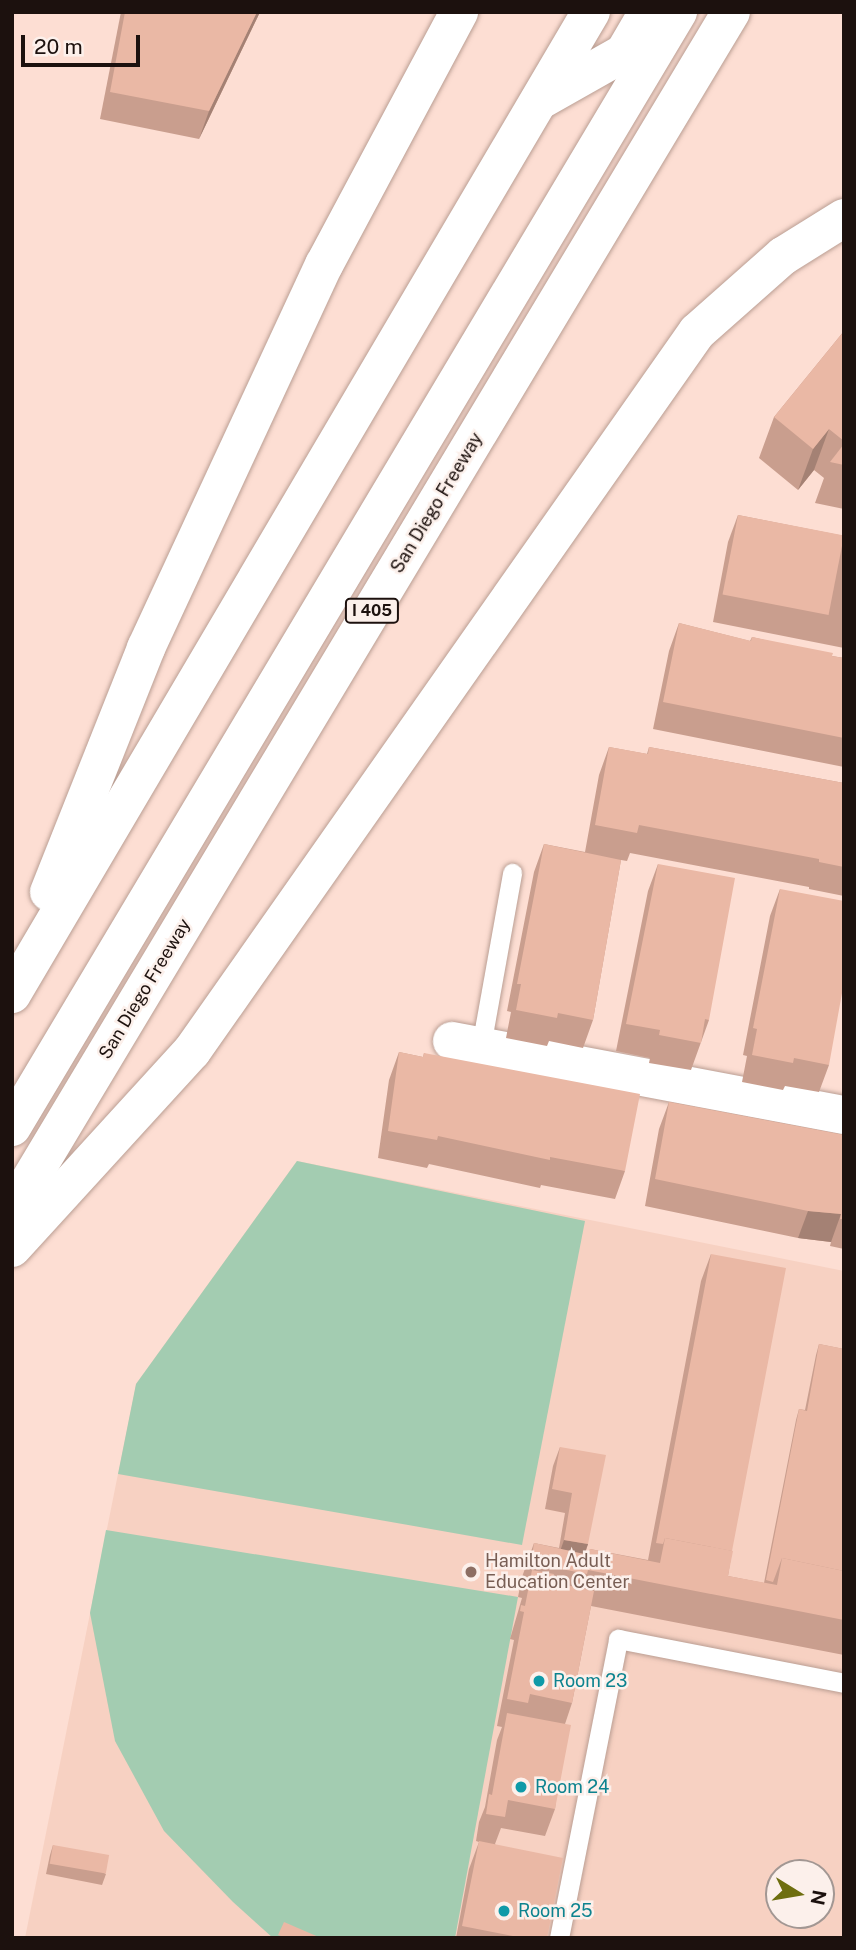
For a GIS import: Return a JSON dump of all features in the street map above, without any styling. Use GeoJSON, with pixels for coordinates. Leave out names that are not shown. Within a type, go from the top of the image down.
{"type":"FeatureCollection","features":[{"type":"Feature","properties":{"kind":"main road"},"geometry":{"type":"LineString","coordinates":[[12,985],[152,636],[324,265],[459,12]]}},
{"type":"Feature","properties":{"kind":"main road"},"geometry":{"type":"LineString","coordinates":[[12,994],[591,12]]}},
{"type":"Feature","properties":{"kind":"main road"},"geometry":{"type":"LineString","coordinates":[[537,102],[624,53],[648,12]]}},
{"type":"Feature","properties":{"kind":"main road"},"geometry":{"type":"LineString","coordinates":[[12,1127],[678,12]]}},
{"type":"Feature","properties":{"kind":"main road","name":"San Diego Freeway"},"geometry":{"type":"LineString","coordinates":[[12,1210],[731,12]]}},
{"type":"Feature","properties":{"kind":"main road"},"geometry":{"type":"LineString","coordinates":[[12,1248],[192,1051],[696,332],[783,256],[844,218]]}},
{"type":"Feature","properties":{"kind":"main road"},"geometry":{"type":"LineString","coordinates":[[466,1044],[844,1115]]}},
{"type":"Feature","properties":{"kind":"lane"},"geometry":{"type":"LineString","coordinates":[[466,1044],[512,873]]}},
{"type":"Feature","properties":{"kind":"lane"},"geometry":{"type":"LineString","coordinates":[[559,1938],[618,1639],[844,1683]]}},
{"type":"Feature","properties":{"kind":"shaded area","name":"Hamilton Adult Education Center"},"geometry":{"type":"Polygon","coordinates":[[[297,1161],[844,1271],[844,1938],[25,1938],[136,1384],[297,1161]]]}},
{"type":"Feature","properties":{"kind":"green space"},"geometry":{"type":"Polygon","coordinates":[[[297,1161],[585,1221],[522,1545],[118,1474],[136,1384],[297,1161]]]}},
{"type":"Feature","properties":{"kind":"green space"},"geometry":{"type":"Polygon","coordinates":[[[106,1530],[518,1597],[455,1938],[273,1938],[233,1902],[164,1831],[115,1741],[90,1613],[106,1530]]]}},
{"type":"Feature","properties":{"kind":"building"},"geometry":{"type":"Polygon","coordinates":[[[125,12],[257,12],[209,111],[110,92],[125,12]]]}},
{"type":"Feature","properties":{"kind":"building"},"geometry":{"type":"Polygon","coordinates":[[[844,331],[844,441],[829,429],[813,449],[774,417],[844,331]]]}},
{"type":"Feature","properties":{"kind":"building"},"geometry":{"type":"Polygon","coordinates":[[[844,444],[844,465],[830,462],[844,444]]]}},
{"type":"Feature","properties":{"kind":"building"},"geometry":{"type":"Polygon","coordinates":[[[738,515],[844,536],[829,615],[723,595],[738,515]]]}},
{"type":"Feature","properties":{"kind":"building"},"geometry":{"type":"Polygon","coordinates":[[[679,623],[751,641],[752,637],[833,653],[832,656],[844,658],[844,738],[663,702],[679,623]]]}},
{"type":"Feature","properties":{"kind":"building"},"geometry":{"type":"Polygon","coordinates":[[[609,747],[648,754],[649,747],[844,783],[844,867],[819,862],[819,859],[639,825],[637,833],[595,825],[609,747]]]}},
{"type":"Feature","properties":{"kind":"building"},"geometry":{"type":"Polygon","coordinates":[[[544,844],[621,860],[593,1020],[558,1013],[557,1018],[516,1010],[521,984],[517,984],[544,844]]]}},
{"type":"Feature","properties":{"kind":"building"},"geometry":{"type":"Polygon","coordinates":[[[658,864],[735,878],[709,1020],[705,1019],[701,1043],[659,1035],[660,1030],[626,1024],[658,864]]]}},
{"type":"Feature","properties":{"kind":"building"},"geometry":{"type":"Polygon","coordinates":[[[780,889],[844,901],[844,982],[829,1065],[794,1058],[793,1063],[752,1055],[757,1029],[753,1028],[780,889]]]}},
{"type":"Feature","properties":{"kind":"building"},"geometry":{"type":"Polygon","coordinates":[[[399,1052],[423,1057],[424,1053],[640,1094],[625,1171],[550,1157],[550,1160],[438,1136],[437,1140],[388,1131],[399,1052]]]}},
{"type":"Feature","properties":{"kind":"building"},"geometry":{"type":"Polygon","coordinates":[[[669,1102],[844,1135],[844,1219],[840,1219],[841,1214],[808,1211],[655,1179],[669,1102]]]}},
{"type":"Feature","properties":{"kind":"building"},"geometry":{"type":"Polygon","coordinates":[[[711,1254],[786,1268],[732,1551],[665,1538],[663,1544],[656,1543],[711,1254]]]}},
{"type":"Feature","properties":{"kind":"building"},"geometry":{"type":"Polygon","coordinates":[[[819,1344],[844,1349],[844,1571],[782,1558],[773,1582],[766,1580],[799,1409],[807,1411],[819,1344]]]}},
{"type":"Feature","properties":{"kind":"building"},"geometry":{"type":"Polygon","coordinates":[[[560,1447],[606,1455],[588,1544],[564,1540],[572,1493],[552,1489],[560,1447]]]}},
{"type":"Feature","properties":{"kind":"building"},"geometry":{"type":"Polygon","coordinates":[[[665,1538],[733,1551],[728,1576],[777,1585],[782,1558],[844,1571],[844,1620],[588,1570],[587,1574],[531,1563],[534,1543],[589,1555],[590,1549],[660,1563],[665,1538]]]}},
{"type":"Feature","properties":{"kind":"building","name":"Room 23"},"geometry":{"type":"Polygon","coordinates":[[[532,1570],[554,1574],[552,1582],[594,1591],[572,1703],[530,1694],[528,1703],[507,1699],[524,1612],[520,1611],[521,1605],[525,1606],[532,1570]]]}},
{"type":"Feature","properties":{"kind":"building","name":"Room 24"},"geometry":{"type":"Polygon","coordinates":[[[507,1713],[571,1725],[555,1809],[508,1800],[505,1817],[486,1814],[507,1713]]]}},
{"type":"Feature","properties":{"kind":"building","name":"Room 25"},"geometry":{"type":"Polygon","coordinates":[[[479,1841],[563,1858],[547,1938],[523,1938],[462,1926],[479,1841]]]}},
{"type":"Feature","properties":{"kind":"building"},"geometry":{"type":"Polygon","coordinates":[[[53,1845],[109,1855],[106,1874],[50,1864],[53,1845]]]}},
{"type":"Feature","properties":{"kind":"building"},"geometry":{"type":"Polygon","coordinates":[[[284,1922],[321,1938],[281,1938],[278,1935],[284,1922]]]}},
{"type":"Feature","properties":{"kind":"place","name":"Hamilton Adult Education Center"},"geometry":{"type":"Point","coordinates":[471,1572]}},
{"type":"Feature","properties":{"kind":"place","name":"Room 23"},"geometry":{"type":"Point","coordinates":[539,1681]}},
{"type":"Feature","properties":{"kind":"place","name":"Room 24"},"geometry":{"type":"Point","coordinates":[521,1787]}},
{"type":"Feature","properties":{"kind":"place","name":"Room 25"},"geometry":{"type":"Point","coordinates":[504,1911]}}]}
